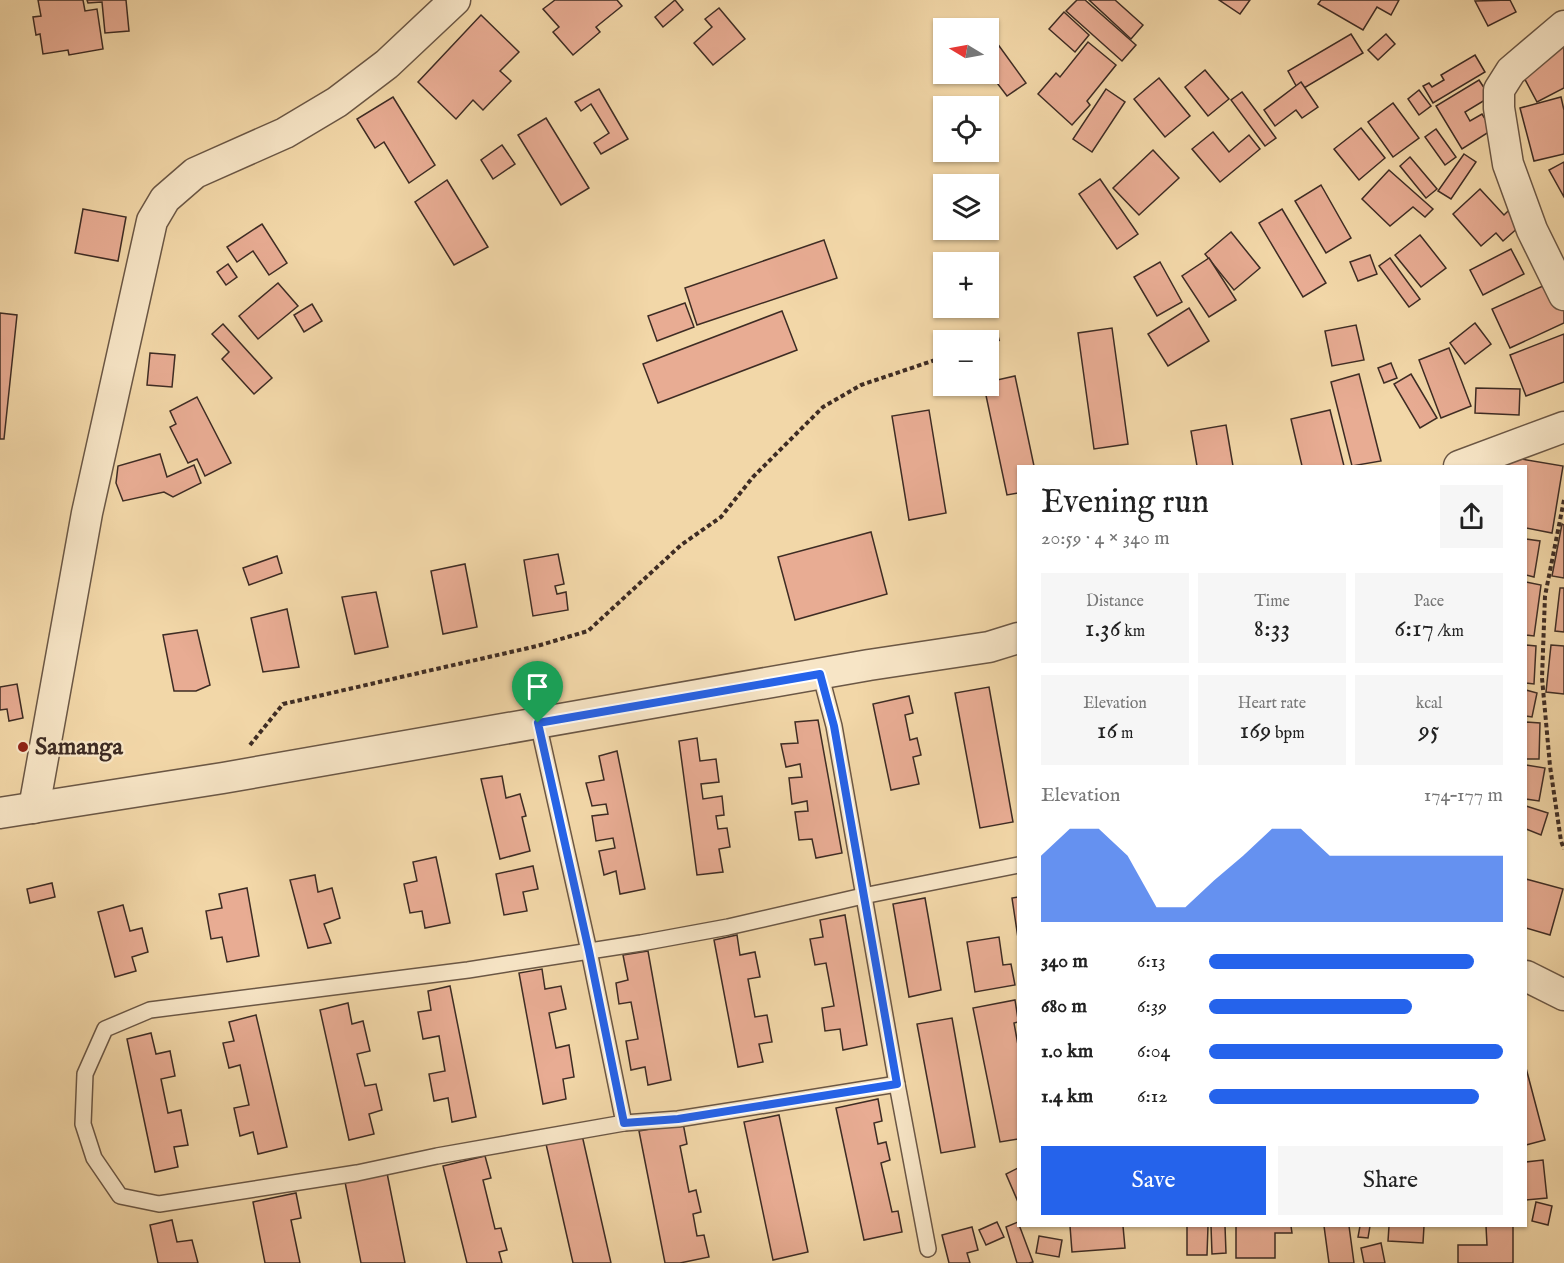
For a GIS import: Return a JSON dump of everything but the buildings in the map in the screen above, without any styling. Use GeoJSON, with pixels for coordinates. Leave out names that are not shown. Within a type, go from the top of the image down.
{"type":"FeatureCollection","features":[{"type":"Feature","properties":{"kind":"street"},"geometry":{"type":"LineString","coordinates":[[34,808],[87,513],[152,221],[165,199],[195,173],[285,133],[337,102],[387,64],[455,0]]}},
{"type":"Feature","properties":{"kind":"street"},"geometry":{"type":"LineString","coordinates":[[1564,26],[1511,71],[1499,90],[1499,108],[1508,164],[1532,230],[1564,295]]}},
{"type":"Feature","properties":{"kind":"street"},"geometry":{"type":"LineString","coordinates":[[1462,465],[1564,427]]}},
{"type":"Feature","properties":{"kind":"street"},"geometry":{"type":"LineString","coordinates":[[0,813],[223,778],[989,646],[1017,638]]}},
{"type":"Feature","properties":{"kind":"street"},"geometry":{"type":"LineString","coordinates":[[1527,976],[1564,995]]}},
{"type":"Feature","properties":{"kind":"lane"},"geometry":{"type":"LineString","coordinates":[[820,674],[834,726],[928,1249]]}},
{"type":"Feature","properties":{"kind":"lane"},"geometry":{"type":"LineString","coordinates":[[538,723],[589,951],[624,1123]]}},
{"type":"Feature","properties":{"kind":"lane"},"geometry":{"type":"LineString","coordinates":[[897,1084],[678,1119],[624,1123],[437,1156],[357,1173],[159,1204],[120,1196],[93,1158],[83,1124],[85,1074],[105,1029],[150,1010],[468,970],[589,951],[728,927],[863,896],[1017,865]]}},
{"type":"Feature","properties":{"kind":"path"},"geometry":{"type":"LineString","coordinates":[[223,778],[283,704],[526,649],[588,631],[681,545],[721,517],[753,477],[823,407],[861,385],[933,361]]}},
{"type":"Feature","properties":{"kind":"path"},"geometry":{"type":"LineString","coordinates":[[1564,500],[1545,596],[1542,678],[1550,766],[1564,849]]}},
{"type":"Feature","properties":{"kind":"place","name":"Samanga"},"geometry":{"type":"Point","coordinates":[23,747]}},
{"type":"Feature","properties":{"kind":"route"},"geometry":{"type":"LineString","coordinates":[[820,674],[834,726],[897,1084],[678,1119],[624,1123],[589,951],[538,723],[820,674]]}}]}
